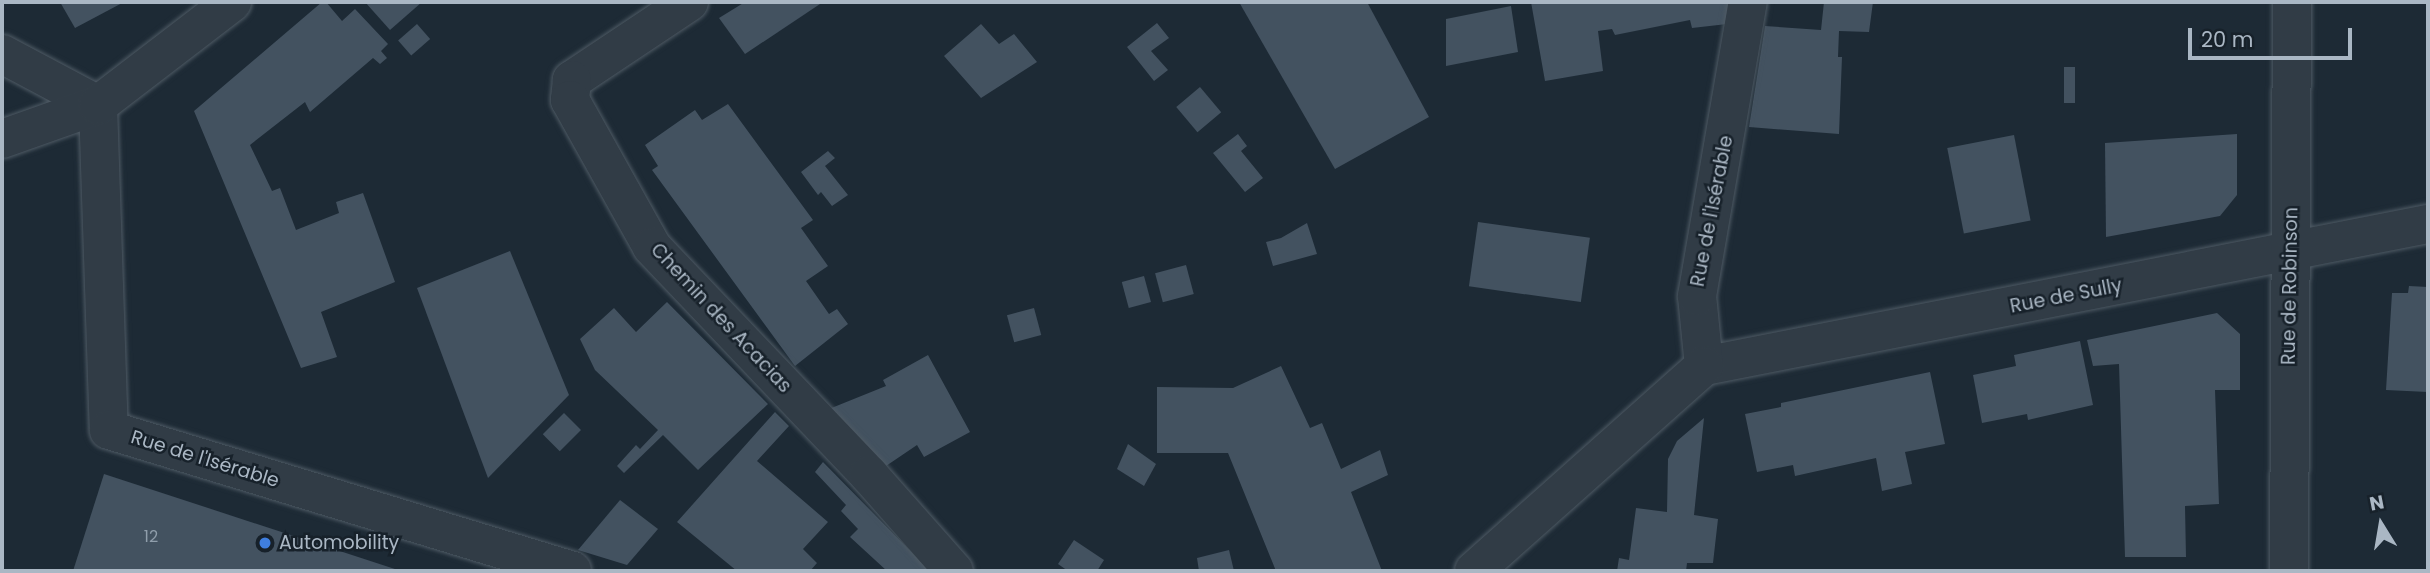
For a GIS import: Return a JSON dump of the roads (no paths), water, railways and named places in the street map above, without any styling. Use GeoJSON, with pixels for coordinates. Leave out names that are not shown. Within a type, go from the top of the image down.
{"type":"FeatureCollection","features":[{"type":"Feature","properties":{"kind":"street"},"geometry":{"type":"LineString","coordinates":[[2,138],[98,105],[232,2]]}},
{"type":"Feature","properties":{"kind":"street","name":"Chemin des Acacias"},"geometry":{"type":"LineString","coordinates":[[690,2],[572,80],[570,100],[652,247],[869,475],[954,571]]}},
{"type":"Feature","properties":{"kind":"street","name":"Rue de l'Isérable"},"geometry":{"type":"LineString","coordinates":[[1704,366],[1697,296],[1748,2]]}},
{"type":"Feature","properties":{"kind":"street","name":"Rue de Robinson"},"geometry":{"type":"LineString","coordinates":[[2289,571],[2292,2]]}},
{"type":"Feature","properties":{"kind":"street"},"geometry":{"type":"LineString","coordinates":[[2,54],[98,105]]}},
{"type":"Feature","properties":{"kind":"street","name":"Rue de l'Isérable"},"geometry":{"type":"LineString","coordinates":[[98,105],[109,430],[559,569]]}},
{"type":"Feature","properties":{"kind":"street","name":"Rue de Sully"},"geometry":{"type":"LineString","coordinates":[[1704,366],[2428,224]]}},
{"type":"Feature","properties":{"kind":"street"},"geometry":{"type":"LineString","coordinates":[[1474,571],[1704,366]]}},
{"type":"Feature","properties":{"kind":"place","name":"Automobility"},"geometry":{"type":"Point","coordinates":[265,543]}}]}
